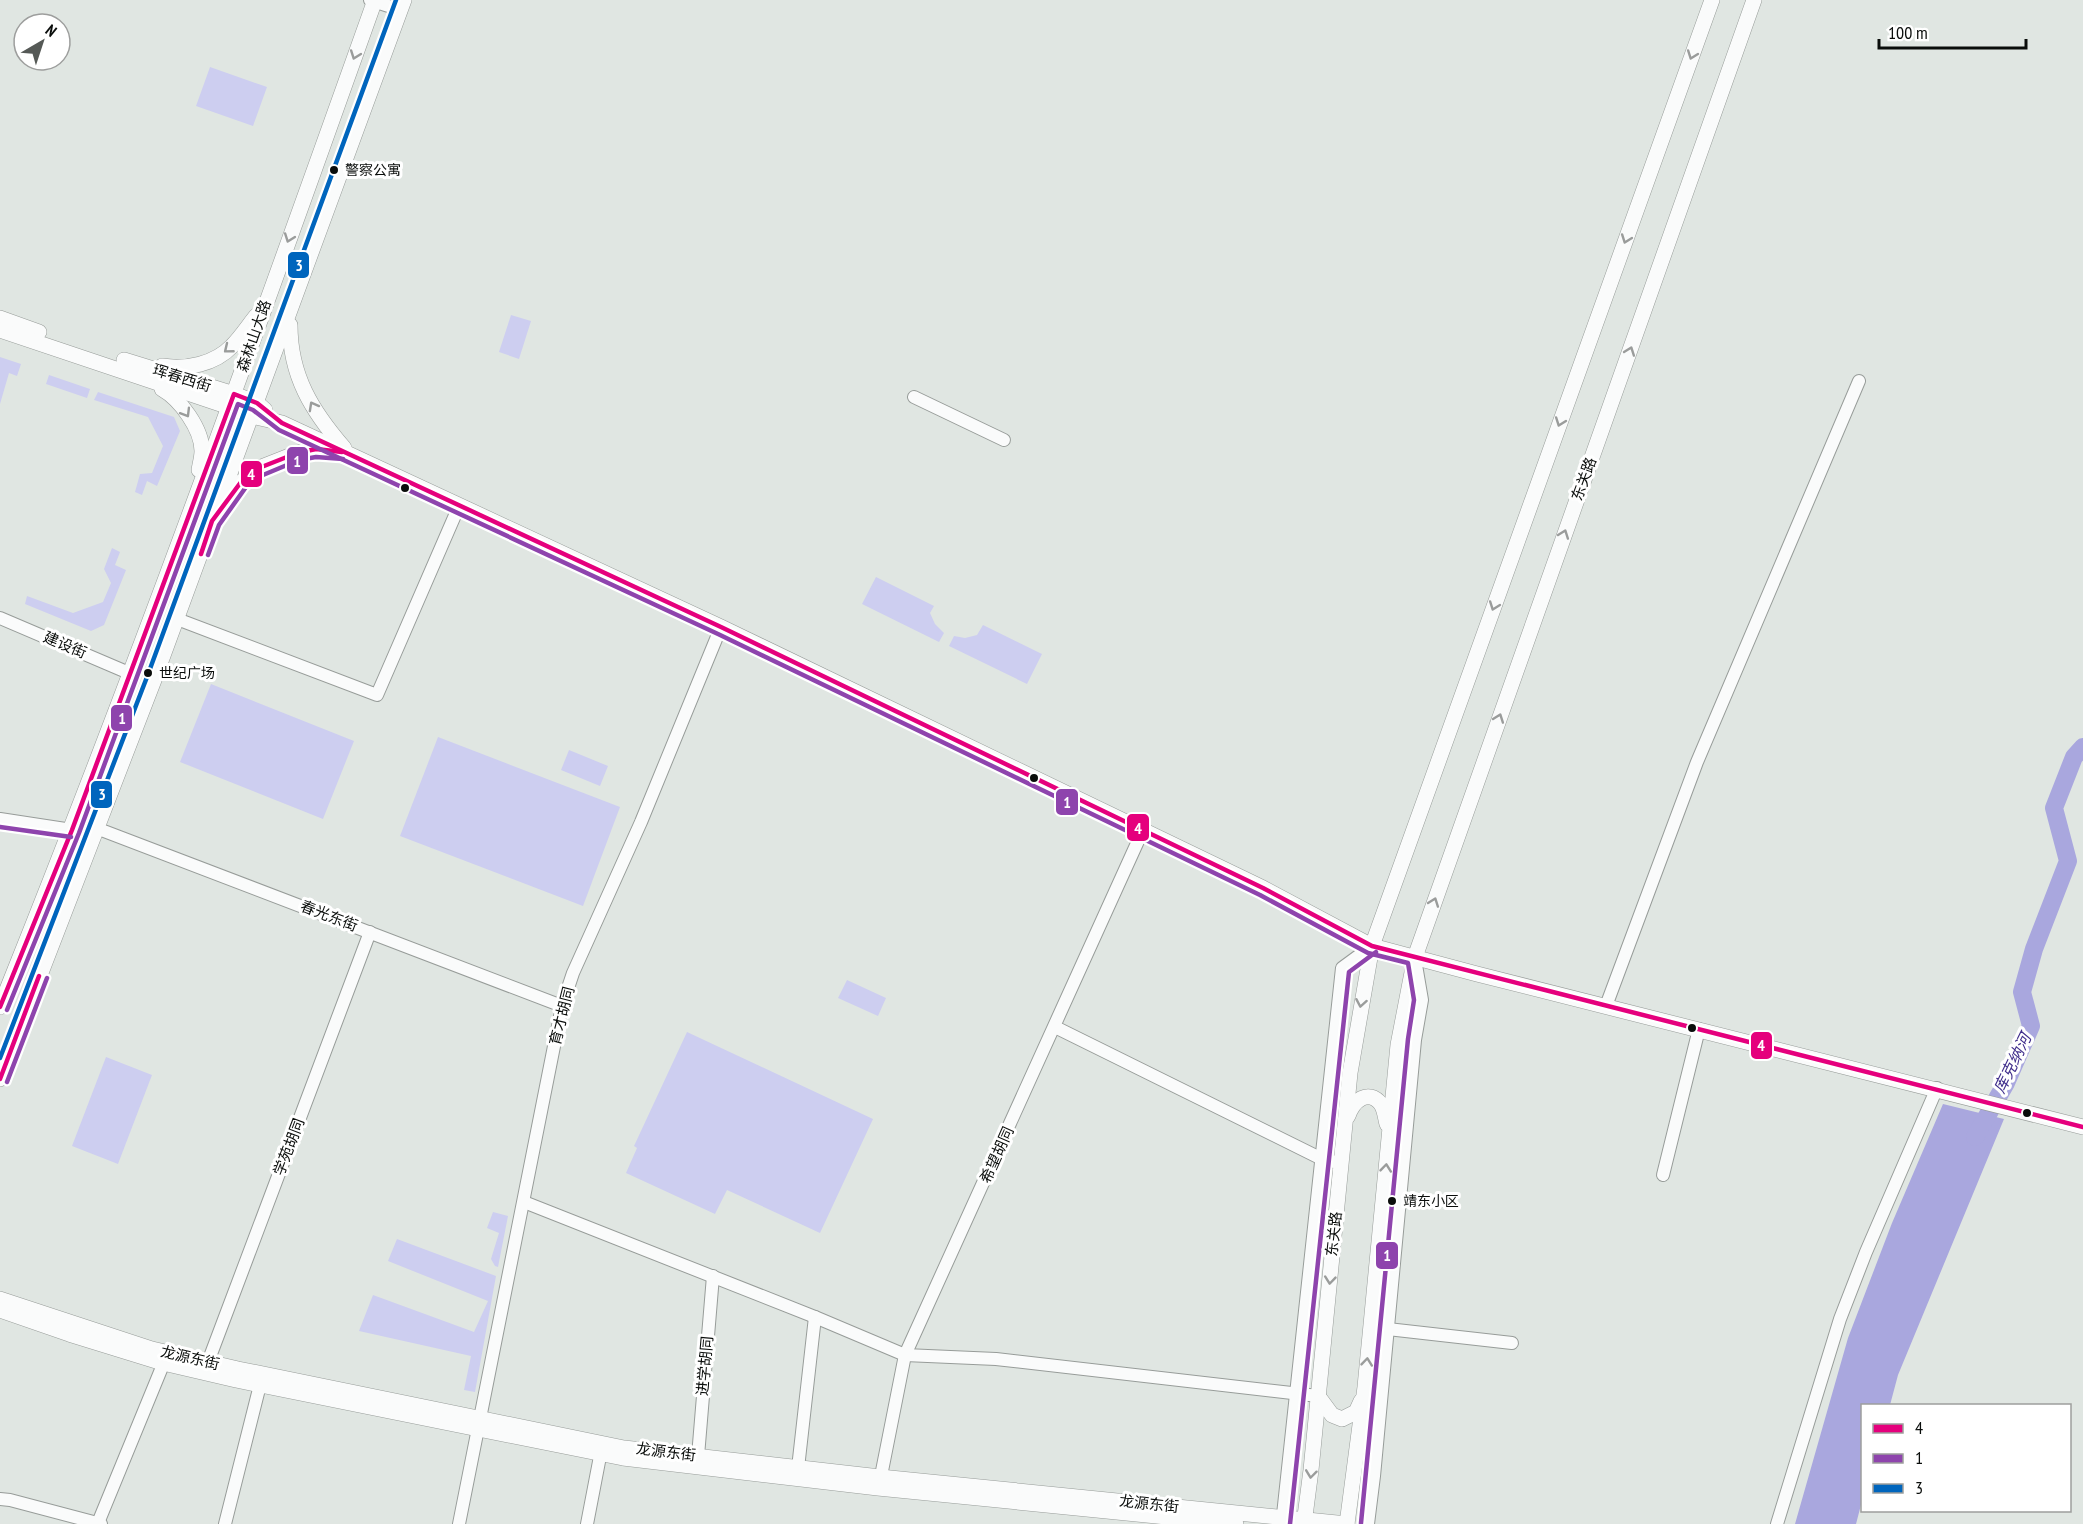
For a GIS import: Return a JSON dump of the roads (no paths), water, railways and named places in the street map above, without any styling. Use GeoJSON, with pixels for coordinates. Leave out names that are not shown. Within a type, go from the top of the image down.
{"type":"FeatureCollection","features":[{"type":"Feature","properties":{"kind":"main road","name":"东关路"},"geometry":{"type":"LineString","coordinates":[[1305,1522],[1354,1044],[1372,946],[1712,0]]}},
{"type":"Feature","properties":{"kind":"main road","name":"东关路"},"geometry":{"type":"LineString","coordinates":[[1347,1524],[1365,1387],[1398,1045],[1414,957],[1754,0]]}},
{"type":"Feature","properties":{"kind":"main road","name":"森林山大路"},"geometry":{"type":"LineString","coordinates":[[0,1007],[72,830],[129,672],[192,511],[373,1]]}},
{"type":"Feature","properties":{"kind":"main road","name":"森林山大路"},"geometry":{"type":"LineString","coordinates":[[0,1079],[177,619],[403,5]]}},
{"type":"Feature","properties":{"kind":"main road"},"geometry":{"type":"LineString","coordinates":[[125,361],[167,367],[199,365],[225,353],[233,346],[265,304]]}},
{"type":"Feature","properties":{"kind":"main road"},"geometry":{"type":"LineString","coordinates":[[290,312],[290,346],[294,366],[312,406],[348,452]]}},
{"type":"Feature","properties":{"kind":"main road","name":"珲春西街"},"geometry":{"type":"LineString","coordinates":[[0,318],[231,400],[348,452],[721,627],[1143,830],[1263,888],[1372,946],[2083,1127]]}},
{"type":"Feature","properties":{"kind":"main road","name":"珲春西街"},"geometry":{"type":"LineString","coordinates":[[0,330],[141,377],[231,400]]}},
{"type":"Feature","properties":{"kind":"main road"},"geometry":{"type":"LineString","coordinates":[[141,377],[171,394],[184,408],[199,438],[202,451],[192,511]]}},
{"type":"Feature","properties":{"kind":"main road"},"geometry":{"type":"LineString","coordinates":[[212,521],[241,482],[259,468],[297,453],[316,449],[348,452]]}},
{"type":"Feature","properties":{"kind":"main road"},"geometry":{"type":"LineString","coordinates":[[1345,1127],[1354,1103],[1368,1097],[1379,1102],[1383,1107],[1389,1138]]}},
{"type":"Feature","properties":{"kind":"main road","name":"龙源东街"},"geometry":{"type":"LineString","coordinates":[[0,1299],[165,1358],[208,1362],[479,1424]]}},
{"type":"Feature","properties":{"kind":"main road","name":"龙源东街"},"geometry":{"type":"LineString","coordinates":[[0,1310],[260,1385],[601,1448],[624,1448],[698,1456],[798,1468],[879,1483],[1236,1524]]}},
{"type":"Feature","properties":{"kind":"main road"},"geometry":{"type":"LineString","coordinates":[[0,1317],[17,1316]]}},
{"type":"Feature","properties":{"kind":"main road"},"geometry":{"type":"LineString","coordinates":[[1318,1396],[1332,1415],[1337,1418],[1347,1418],[1352,1416],[1358,1408],[1365,1387]]}},
{"type":"Feature","properties":{"kind":"main road","name":"龙源东街"},"geometry":{"type":"LineString","coordinates":[[601,1448],[623,1458],[1283,1521],[1347,1524]]}},
{"type":"Feature","properties":{"kind":"street"},"geometry":{"type":"LineString","coordinates":[[373,1],[403,5]]}},
{"type":"Feature","properties":{"kind":"street"},"geometry":{"type":"LineString","coordinates":[[1606,1006],[1698,762],[1859,381]]}},
{"type":"Feature","properties":{"kind":"street"},"geometry":{"type":"LineString","coordinates":[[914,397],[1004,440]]}},
{"type":"Feature","properties":{"kind":"street"},"geometry":{"type":"LineString","coordinates":[[177,619],[377,695],[459,506]]}},
{"type":"Feature","properties":{"kind":"street","name":"建设街"},"geometry":{"type":"LineString","coordinates":[[0,618],[129,672]]}},
{"type":"Feature","properties":{"kind":"street","name":"育才胡同"},"geometry":{"type":"LineString","coordinates":[[459,1524],[562,1006],[573,973],[640,822],[721,627]]}},
{"type":"Feature","properties":{"kind":"street"},"geometry":{"type":"LineString","coordinates":[[0,819],[72,830]]}},
{"type":"Feature","properties":{"kind":"street","name":"春光东街"},"geometry":{"type":"LineString","coordinates":[[96,828],[562,1006]]}},
{"type":"Feature","properties":{"kind":"street","name":"希望胡同"},"geometry":{"type":"LineString","coordinates":[[879,1483],[905,1355],[1143,830]]}},
{"type":"Feature","properties":{"kind":"street","name":"学苑胡同"},"geometry":{"type":"LineString","coordinates":[[208,1362],[370,932]]}},
{"type":"Feature","properties":{"kind":"street","name":"东关路"},"geometry":{"type":"LineString","coordinates":[[1283,1521],[1342,968],[1372,946]]}},
{"type":"Feature","properties":{"kind":"street"},"geometry":{"type":"LineString","coordinates":[[1368,1524],[1416,1040],[1422,1000],[1414,957]]}},
{"type":"Feature","properties":{"kind":"street"},"geometry":{"type":"LineString","coordinates":[[1055,1027],[1322,1159],[1341,1163]]}},
{"type":"Feature","properties":{"kind":"street"},"geometry":{"type":"LineString","coordinates":[[1663,1175],[1699,1029]]}},
{"type":"Feature","properties":{"kind":"street"},"geometry":{"type":"LineString","coordinates":[[1777,1524],[1840,1319],[1866,1252],[1941,1089]]}},
{"type":"Feature","properties":{"kind":"street"},"geometry":{"type":"LineString","coordinates":[[524,1202],[905,1355],[996,1359],[1318,1396]]}},
{"type":"Feature","properties":{"kind":"street","name":"进学胡同"},"geometry":{"type":"LineString","coordinates":[[698,1456],[713,1276]]}},
{"type":"Feature","properties":{"kind":"street"},"geometry":{"type":"LineString","coordinates":[[798,1468],[815,1317]]}},
{"type":"Feature","properties":{"kind":"street"},"geometry":{"type":"LineString","coordinates":[[1370,1327],[1512,1343]]}},
{"type":"Feature","properties":{"kind":"street"},"geometry":{"type":"LineString","coordinates":[[0,1499],[100,1524],[165,1358]]}},
{"type":"Feature","properties":{"kind":"street"},"geometry":{"type":"LineString","coordinates":[[225,1524],[260,1385]]}},
{"type":"Feature","properties":{"kind":"street"},"geometry":{"type":"LineString","coordinates":[[587,1524],[601,1448]]}},
{"type":"Feature","properties":{"kind":"water"},"geometry":{"type":"Polygon","coordinates":[[[1943,1104],[2004,1119],[1898,1375],[1890,1404],[1861,1404],[1861,1505],[1856,1524],[1795,1524],[1848,1338],[1892,1223],[1943,1104]]]}},
{"type":"Feature","properties":{"kind":"waterway","name":"库克纳河"},"geometry":{"type":"LineString","coordinates":[[1975,1137],[2006,1083],[2031,1026],[2022,992],[2034,949],[2068,861],[2054,808],[2074,757],[2083,747]]}},
{"type":"Feature","properties":{"kind":"place","name":"警察公寓"},"geometry":{"type":"Point","coordinates":[334,170]}},
{"type":"Feature","properties":{"kind":"place","name":"世纪广场"},"geometry":{"type":"Point","coordinates":[148,673]}},
{"type":"Feature","properties":{"kind":"place","name":"靖东小区"},"geometry":{"type":"Point","coordinates":[1392,1201]}}]}
